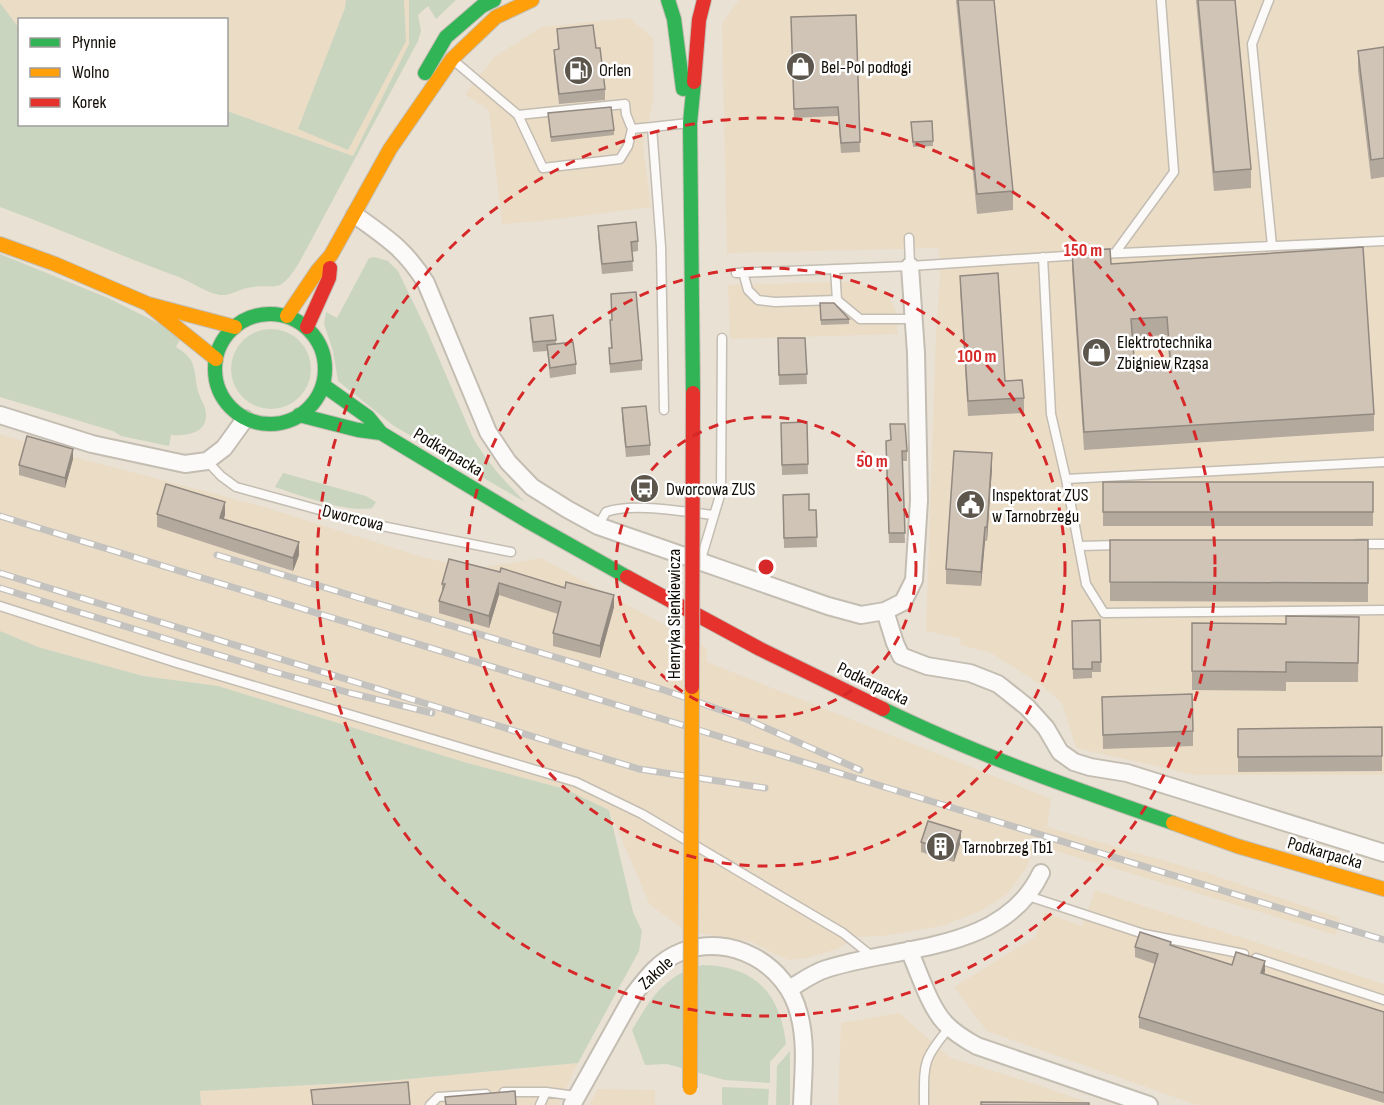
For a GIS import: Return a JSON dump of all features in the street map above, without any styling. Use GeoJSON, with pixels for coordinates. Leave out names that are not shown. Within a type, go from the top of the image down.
{"type":"FeatureCollection","features":[{"type":"Feature","properties":{"kind":"main road"},"geometry":{"type":"LineString","coordinates":[[390,149],[408,102],[446,37],[482,6],[494,0]]}},
{"type":"Feature","properties":{"kind":"main road"},"geometry":{"type":"LineString","coordinates":[[287,316],[318,270],[332,255],[390,149],[452,59],[496,17],[532,0]]}},
{"type":"Feature","properties":{"kind":"main road","name":"Henryka Sienkiewicza"},"geometry":{"type":"LineString","coordinates":[[668,0],[674,19],[682,86],[690,123]]}},
{"type":"Feature","properties":{"kind":"main road","name":"Henryka Sienkiewicza"},"geometry":{"type":"LineString","coordinates":[[690,1],[699,20],[690,123],[693,275],[690,1105]]}},
{"type":"Feature","properties":{"kind":"main road"},"geometry":{"type":"LineString","coordinates":[[0,244],[55,264],[148,304],[235,327]]}},
{"type":"Feature","properties":{"kind":"main road"},"geometry":{"type":"LineString","coordinates":[[306,327],[329,278],[332,255]]}},
{"type":"Feature","properties":{"kind":"main road"},"geometry":{"type":"LineString","coordinates":[[148,304],[216,359]]}},
{"type":"Feature","properties":{"kind":"main road"},"geometry":{"type":"LineString","coordinates":[[274,314],[287,316],[306,327],[316,338],[326,364],[323,385],[311,406],[299,416],[286,422],[272,424],[257,423],[235,413],[223,398],[215,371],[216,359],[222,344],[235,327],[262,316],[274,314]]}},
{"type":"Feature","properties":{"kind":"main road","name":"Podkarpacka"},"geometry":{"type":"LineString","coordinates":[[323,385],[368,417],[381,433],[529,522],[760,649],[914,724],[1043,777],[1226,842],[1384,889]]}},
{"type":"Feature","properties":{"kind":"main road","name":"Podkarpacka"},"geometry":{"type":"LineString","coordinates":[[299,416],[381,433]]}},
{"type":"Feature","properties":{"kind":"street"},"geometry":{"type":"LineString","coordinates":[[355,215],[393,242],[413,261],[426,283],[488,432],[508,462],[532,487],[567,510],[598,526],[817,603],[861,615],[885,610],[903,602],[914,580],[919,500],[910,266]]}},
{"type":"Feature","properties":{"kind":"street"},"geometry":{"type":"LineString","coordinates":[[0,415],[92,444],[185,464],[207,461],[224,448],[245,419]]}},
{"type":"Feature","properties":{"kind":"street"},"geometry":{"type":"LineString","coordinates":[[885,610],[894,643],[901,656],[927,666],[969,673],[998,684],[1027,707],[1046,728],[1060,753],[1074,762],[1127,773],[1384,853]]}},
{"type":"Feature","properties":{"kind":"street"},"geometry":{"type":"LineString","coordinates":[[802,1105],[803,1042],[799,1013],[789,989],[823,970],[953,940],[986,928],[1009,915],[1028,896],[1041,873]]}},
{"type":"Feature","properties":{"kind":"street","name":"Zakole"},"geometry":{"type":"LineString","coordinates":[[574,1100],[634,994],[662,963],[681,952],[703,946],[741,951],[755,956],[774,970],[789,989]]}},
{"type":"Feature","properties":{"kind":"street"},"geometry":{"type":"LineString","coordinates":[[909,950],[938,1013],[950,1027],[976,1046],[1149,1105]]}},
{"type":"Feature","properties":{"kind":"lane"},"geometry":{"type":"LineString","coordinates":[[1115,253],[1174,172],[1161,0]]}},
{"type":"Feature","properties":{"kind":"lane"},"geometry":{"type":"LineString","coordinates":[[1269,0],[1252,44],[1272,246]]}},
{"type":"Feature","properties":{"kind":"lane"},"geometry":{"type":"LineString","coordinates":[[440,49],[518,115],[543,168],[620,159],[628,146],[632,129],[625,104],[518,115]]}},
{"type":"Feature","properties":{"kind":"lane"},"geometry":{"type":"LineString","coordinates":[[632,129],[690,123]]}},
{"type":"Feature","properties":{"kind":"lane"},"geometry":{"type":"LineString","coordinates":[[652,127],[661,247],[663,410]]}},
{"type":"Feature","properties":{"kind":"lane"},"geometry":{"type":"LineString","coordinates":[[909,238],[910,266]]}},
{"type":"Feature","properties":{"kind":"lane"},"geometry":{"type":"LineString","coordinates":[[913,319],[860,319],[837,300],[775,302],[758,300],[748,290],[740,273],[1384,241]]}},
{"type":"Feature","properties":{"kind":"lane"},"geometry":{"type":"LineString","coordinates":[[1043,257],[1051,414],[1086,584],[1104,613],[1384,610]]}},
{"type":"Feature","properties":{"kind":"lane"},"geometry":{"type":"LineString","coordinates":[[835,269],[837,300]]}},
{"type":"Feature","properties":{"kind":"lane"},"geometry":{"type":"LineString","coordinates":[[700,563],[721,492],[722,338]]}},
{"type":"Feature","properties":{"kind":"lane","name":"Dworcowa"},"geometry":{"type":"LineString","coordinates":[[207,461],[221,476],[236,487],[367,523],[511,552]]}},
{"type":"Feature","properties":{"kind":"lane"},"geometry":{"type":"LineString","coordinates":[[1066,479],[1384,462]]}},
{"type":"Feature","properties":{"kind":"lane"},"geometry":{"type":"LineString","coordinates":[[598,526],[606,512],[612,510],[639,509],[714,515]]}},
{"type":"Feature","properties":{"kind":"lane"},"geometry":{"type":"LineString","coordinates":[[1349,544],[1384,544]]}},
{"type":"Feature","properties":{"kind":"lane"},"geometry":{"type":"LineString","coordinates":[[1079,546],[1126,545]]}},
{"type":"Feature","properties":{"kind":"lane"},"geometry":{"type":"LineString","coordinates":[[0,606],[177,663],[576,782],[642,814],[843,933],[874,958]]}},
{"type":"Feature","properties":{"kind":"lane"},"geometry":{"type":"LineString","coordinates":[[1028,896],[1144,934],[1235,951],[1384,1000]]}},
{"type":"Feature","properties":{"kind":"lane"},"geometry":{"type":"LineString","coordinates":[[924,1105],[924,1068],[928,1055],[950,1027]]}},
{"type":"Feature","properties":{"kind":"lane"},"geometry":{"type":"LineString","coordinates":[[429,1105],[438,1097],[527,1091],[546,1092],[574,1100]]}},
{"type":"Feature","properties":{"kind":"lane"},"geometry":{"type":"LineString","coordinates":[[540,1105],[546,1092]]}},
{"type":"Feature","properties":{"kind":"shaded area"},"geometry":{"type":"Polygon","coordinates":[[[0,0],[409,0],[409,44],[353,156],[228,111],[228,18],[18,18],[18,37],[0,30],[0,0]]]}},
{"type":"Feature","properties":{"kind":"shaded area"},"geometry":{"type":"Polygon","coordinates":[[[739,0],[1384,0],[1384,775],[1196,775],[1076,748],[1062,703],[1041,685],[991,653],[960,645],[960,638],[926,631],[940,277],[939,248],[727,253],[722,24],[739,0]]]}},
{"type":"Feature","properties":{"kind":"shaded area"},"geometry":{"type":"Polygon","coordinates":[[[629,18],[653,38],[653,101],[643,146],[651,207],[502,224],[489,110],[465,94],[494,57],[542,27],[629,18]]]}},
{"type":"Feature","properties":{"kind":"shaded area"},"geometry":{"type":"Polygon","coordinates":[[[862,281],[862,285],[877,287],[889,296],[895,309],[898,334],[730,339],[728,285],[862,281]]]}},
{"type":"Feature","properties":{"kind":"shaded area"},"geometry":{"type":"Polygon","coordinates":[[[0,434],[78,458],[261,506],[422,557],[474,569],[541,558],[707,648],[707,662],[1051,799],[1047,827],[1207,873],[1340,918],[1336,935],[1036,845],[1025,870],[1007,894],[981,911],[941,926],[883,936],[856,937],[837,949],[808,958],[789,960],[752,942],[686,931],[650,905],[609,810],[565,789],[464,762],[218,686],[143,676],[38,647],[0,631],[0,434]]]}},
{"type":"Feature","properties":{"kind":"shaded area"},"geometry":{"type":"Polygon","coordinates":[[[1095,890],[1384,984],[1384,1105],[1197,1105],[987,1031],[954,987],[1035,937],[1045,913],[1082,926],[1095,890]]]}},
{"type":"Feature","properties":{"kind":"shaded area"},"geometry":{"type":"Polygon","coordinates":[[[899,1013],[949,1057],[1094,1105],[838,1105],[841,1023],[899,1013]]]}},
{"type":"Feature","properties":{"kind":"shaded area"},"geometry":{"type":"Polygon","coordinates":[[[578,1063],[558,1105],[201,1105],[199,1091],[387,1081],[578,1063]]]}},
{"type":"Feature","properties":{"kind":"shaded area"},"geometry":{"type":"Polygon","coordinates":[[[598,1089],[655,1090],[655,1105],[589,1105],[598,1089]]]}},
{"type":"Feature","properties":{"kind":"green space"},"geometry":{"type":"Polygon","coordinates":[[[346,0],[404,0],[406,41],[348,150],[298,129],[345,8],[346,0]]]}},
{"type":"Feature","properties":{"kind":"green space"},"geometry":{"type":"Polygon","coordinates":[[[409,0],[456,0],[436,19],[428,6],[418,15],[421,31],[418,41],[299,263],[292,274],[277,286],[247,288],[227,295],[215,294],[179,277],[0,207],[0,3],[18,27],[18,126],[228,126],[228,111],[353,156],[409,44],[409,0]]]}},
{"type":"Feature","properties":{"kind":"green space"},"geometry":{"type":"Polygon","coordinates":[[[0,254],[108,298],[182,335],[176,347],[188,356],[193,366],[198,391],[206,411],[203,426],[189,434],[171,435],[169,446],[121,436],[113,431],[0,397],[0,254]]]}},
{"type":"Feature","properties":{"kind":"green space"},"geometry":{"type":"Polygon","coordinates":[[[369,258],[388,261],[398,271],[428,333],[473,438],[497,472],[525,502],[394,426],[338,381],[333,351],[324,324],[326,312],[337,318],[369,258]]]}},
{"type":"Feature","properties":{"kind":"green space"},"geometry":{"type":"Polygon","coordinates":[[[271,329],[286,332],[299,341],[308,354],[311,369],[308,384],[299,397],[286,406],[271,409],[256,406],[243,397],[234,384],[231,369],[234,354],[243,341],[256,332],[271,329]]]}},
{"type":"Feature","properties":{"kind":"green space"},"geometry":{"type":"Polygon","coordinates":[[[283,473],[366,496],[376,502],[372,508],[350,508],[275,487],[283,473]]]}},
{"type":"Feature","properties":{"kind":"green space"},"geometry":{"type":"Polygon","coordinates":[[[0,631],[38,647],[143,676],[218,686],[464,762],[565,789],[609,810],[633,912],[642,931],[639,951],[578,1063],[387,1081],[200,1091],[201,1105],[0,1105],[0,631]]]}},
{"type":"Feature","properties":{"kind":"green space"},"geometry":{"type":"Polygon","coordinates":[[[703,965],[722,967],[751,977],[771,997],[783,1026],[786,1044],[770,1062],[770,1083],[725,1080],[667,1064],[645,1065],[632,1030],[660,989],[678,975],[703,965]]]}},
{"type":"Feature","properties":{"kind":"green space"},"geometry":{"type":"Polygon","coordinates":[[[790,1051],[790,1105],[776,1105],[777,1066],[790,1051]]]}},
{"type":"Feature","properties":{"kind":"green space"},"geometry":{"type":"Polygon","coordinates":[[[722,1087],[769,1089],[768,1105],[722,1105],[722,1087]]]}},
{"type":"Feature","properties":{"kind":"building"},"geometry":{"type":"Polygon","coordinates":[[[958,0],[994,0],[1013,191],[977,194],[958,0]]]}},
{"type":"Feature","properties":{"kind":"building"},"geometry":{"type":"Polygon","coordinates":[[[1198,0],[1235,0],[1251,169],[1214,172],[1198,0]]]}},
{"type":"Feature","properties":{"kind":"building"},"geometry":{"type":"Polygon","coordinates":[[[856,15],[860,142],[841,143],[838,107],[794,109],[791,17],[856,15]]]}},
{"type":"Feature","properties":{"kind":"building"},"geometry":{"type":"Polygon","coordinates":[[[593,25],[596,48],[600,48],[605,89],[559,94],[554,50],[559,49],[557,29],[593,25]]]}},
{"type":"Feature","properties":{"kind":"building"},"geometry":{"type":"Polygon","coordinates":[[[1384,47],[1384,158],[1371,160],[1358,51],[1384,47]]]}},
{"type":"Feature","properties":{"kind":"building"},"geometry":{"type":"Polygon","coordinates":[[[611,107],[614,130],[551,137],[548,113],[611,107]]]}},
{"type":"Feature","properties":{"kind":"building"},"geometry":{"type":"Polygon","coordinates":[[[932,121],[933,141],[913,142],[911,122],[932,121]]]}},
{"type":"Feature","properties":{"kind":"building"},"geometry":{"type":"Polygon","coordinates":[[[636,222],[638,241],[631,242],[633,261],[602,264],[598,226],[636,222]]]}},
{"type":"Feature","properties":{"kind":"building"},"geometry":{"type":"Polygon","coordinates":[[[1363,247],[1374,414],[1084,432],[1072,251],[1110,249],[1111,264],[1363,247]],[[1167,317],[1131,319],[1135,372],[1171,369],[1167,317]]]}},
{"type":"Feature","properties":{"kind":"building"},"geometry":{"type":"Polygon","coordinates":[[[998,273],[1005,381],[1022,380],[1024,398],[968,401],[960,276],[998,273]]]}},
{"type":"Feature","properties":{"kind":"building"},"geometry":{"type":"Polygon","coordinates":[[[636,292],[642,360],[610,364],[611,294],[636,292]]]}},
{"type":"Feature","properties":{"kind":"building"},"geometry":{"type":"Polygon","coordinates":[[[820,303],[834,303],[849,319],[821,320],[820,303]]]}},
{"type":"Feature","properties":{"kind":"building"},"geometry":{"type":"Polygon","coordinates":[[[553,315],[556,340],[533,342],[530,318],[553,315]]]}},
{"type":"Feature","properties":{"kind":"building"},"geometry":{"type":"Polygon","coordinates":[[[778,338],[805,338],[807,374],[779,375],[778,338]]]}},
{"type":"Feature","properties":{"kind":"building"},"geometry":{"type":"Polygon","coordinates":[[[573,342],[576,364],[550,368],[547,345],[573,342]]]}},
{"type":"Feature","properties":{"kind":"building"},"geometry":{"type":"Polygon","coordinates":[[[646,406],[650,445],[626,447],[622,408],[646,406]]]}},
{"type":"Feature","properties":{"kind":"building"},"geometry":{"type":"Polygon","coordinates":[[[807,422],[808,464],[782,465],[781,423],[807,422]]]}},
{"type":"Feature","properties":{"kind":"building"},"geometry":{"type":"Polygon","coordinates":[[[890,424],[905,424],[907,451],[902,451],[905,533],[889,533],[886,441],[891,440],[890,424]]]}},
{"type":"Feature","properties":{"kind":"building"},"geometry":{"type":"Polygon","coordinates":[[[27,436],[73,449],[65,478],[19,465],[27,436]]]}},
{"type":"Feature","properties":{"kind":"building","name":"Inspektorat ZUS w Tarnobrzegu"},"geometry":{"type":"Polygon","coordinates":[[[954,451],[992,453],[987,527],[985,527],[981,572],[946,569],[954,451]]]}},
{"type":"Feature","properties":{"kind":"building"},"geometry":{"type":"Polygon","coordinates":[[[1103,482],[1373,482],[1373,512],[1103,512],[1103,482]]]}},
{"type":"Feature","properties":{"kind":"building"},"geometry":{"type":"Polygon","coordinates":[[[166,484],[225,502],[220,518],[299,542],[293,558],[157,514],[166,484]]]}},
{"type":"Feature","properties":{"kind":"building"},"geometry":{"type":"Polygon","coordinates":[[[809,494],[809,510],[816,510],[817,537],[784,538],[783,495],[809,494]]]}},
{"type":"Feature","properties":{"kind":"building"},"geometry":{"type":"Polygon","coordinates":[[[1110,540],[1368,540],[1368,583],[1110,582],[1110,540]]]}},
{"type":"Feature","properties":{"kind":"building"},"geometry":{"type":"Polygon","coordinates":[[[449,559],[500,572],[501,568],[565,588],[566,582],[614,595],[600,646],[553,633],[561,602],[499,583],[489,616],[439,601],[445,584],[442,584],[449,559]]]}},
{"type":"Feature","properties":{"kind":"building"},"geometry":{"type":"Polygon","coordinates":[[[1286,616],[1359,617],[1358,663],[1286,662],[1286,672],[1192,671],[1192,623],[1286,624],[1286,616]]]}},
{"type":"Feature","properties":{"kind":"building"},"geometry":{"type":"Polygon","coordinates":[[[1100,620],[1101,662],[1092,662],[1092,669],[1073,669],[1072,621],[1100,620]]]}},
{"type":"Feature","properties":{"kind":"building"},"geometry":{"type":"Polygon","coordinates":[[[1192,694],[1193,731],[1103,735],[1102,697],[1192,694]]]}},
{"type":"Feature","properties":{"kind":"building"},"geometry":{"type":"Polygon","coordinates":[[[1382,727],[1382,756],[1238,757],[1238,729],[1382,727]]]}},
{"type":"Feature","properties":{"kind":"building"},"geometry":{"type":"Polygon","coordinates":[[[928,821],[961,831],[954,853],[921,842],[928,821]]]}},
{"type":"Feature","properties":{"kind":"building"},"geometry":{"type":"Polygon","coordinates":[[[1140,932],[1171,942],[1170,945],[1232,965],[1236,952],[1265,961],[1261,973],[1384,1012],[1384,1093],[1139,1017],[1158,954],[1135,947],[1140,932]]]}},
{"type":"Feature","properties":{"kind":"building"},"geometry":{"type":"Polygon","coordinates":[[[408,1082],[410,1105],[313,1105],[311,1090],[408,1082]]]}},
{"type":"Feature","properties":{"kind":"building"},"geometry":{"type":"Polygon","coordinates":[[[515,1091],[516,1105],[446,1105],[445,1097],[515,1091]]]}},
{"type":"Feature","properties":{"kind":"building"},"geometry":{"type":"Polygon","coordinates":[[[981,1102],[1089,1103],[1089,1105],[981,1105],[981,1102]]]}},
{"type":"Feature","properties":{"kind":"railway"},"geometry":{"type":"LineString","coordinates":[[0,516],[1384,940]]}},
{"type":"Feature","properties":{"kind":"railway"},"geometry":{"type":"LineString","coordinates":[[217,555],[664,690],[746,719],[860,770]]}},
{"type":"Feature","properties":{"kind":"railway"},"geometry":{"type":"LineString","coordinates":[[0,573],[639,769],[765,788]]}},
{"type":"Feature","properties":{"kind":"railway"},"geometry":{"type":"LineString","coordinates":[[0,588],[271,671],[432,713]]}},
{"type":"Feature","properties":{"kind":"traffic: fast"},"geometry":{"type":"LineString","coordinates":[[425,73],[446,37],[482,6],[494,0]]}},
{"type":"Feature","properties":{"kind":"traffic: fast"},"geometry":{"type":"LineString","coordinates":[[668,0],[674,19],[683,89]]}},
{"type":"Feature","properties":{"kind":"traffic: fast"},"geometry":{"type":"LineString","coordinates":[[693,393],[690,123],[694,82]]}},
{"type":"Feature","properties":{"kind":"traffic: fast"},"geometry":{"type":"LineString","coordinates":[[270,314],[291,318],[309,330],[321,348],[325,369],[321,390],[309,408],[291,420],[270,424],[249,420],[231,408],[219,390],[215,369],[219,348],[231,330],[249,318],[270,314]]}},
{"type":"Feature","properties":{"kind":"traffic: fast"},"geometry":{"type":"LineString","coordinates":[[323,385],[368,417],[381,433],[529,522],[627,577]]}},
{"type":"Feature","properties":{"kind":"traffic: fast"},"geometry":{"type":"LineString","coordinates":[[299,415],[358,430],[381,433]]}},
{"type":"Feature","properties":{"kind":"traffic: fast"},"geometry":{"type":"LineString","coordinates":[[883,709],[990,756],[1173,823]]}},
{"type":"Feature","properties":{"kind":"traffic: slow"},"geometry":{"type":"LineString","coordinates":[[287,316],[331,255],[390,149],[452,59],[496,17],[532,0]]}},
{"type":"Feature","properties":{"kind":"traffic: slow"},"geometry":{"type":"LineString","coordinates":[[0,244],[55,264],[148,304],[235,327]]}},
{"type":"Feature","properties":{"kind":"traffic: slow"},"geometry":{"type":"LineString","coordinates":[[150,306],[216,359]]}},
{"type":"Feature","properties":{"kind":"traffic: slow"},"geometry":{"type":"LineString","coordinates":[[690,1088],[692,687]]}},
{"type":"Feature","properties":{"kind":"traffic: slow"},"geometry":{"type":"LineString","coordinates":[[1173,823],[1237,846],[1384,889]]}},
{"type":"Feature","properties":{"kind":"traffic: jam"},"geometry":{"type":"LineString","coordinates":[[694,82],[699,20],[704,0]]}},
{"type":"Feature","properties":{"kind":"traffic: jam"},"geometry":{"type":"LineString","coordinates":[[307,327],[329,278],[330,268]]}},
{"type":"Feature","properties":{"kind":"traffic: jam"},"geometry":{"type":"LineString","coordinates":[[692,687],[693,393]]}},
{"type":"Feature","properties":{"kind":"traffic: jam"},"geometry":{"type":"LineString","coordinates":[[627,577],[760,649],[883,709]]}},
{"type":"Feature","properties":{"kind":"place","name":"Bel-Pol podłogi"},"geometry":{"type":"Point","coordinates":[800,67]}},
{"type":"Feature","properties":{"kind":"place","name":"Orlen"},"geometry":{"type":"Point","coordinates":[578,70]}},
{"type":"Feature","properties":{"kind":"place","name":"Elektrotechnika Zbigniew Rząsa"},"geometry":{"type":"Point","coordinates":[1096,352]}},
{"type":"Feature","properties":{"kind":"place","name":"Dworcowa ZUS"},"geometry":{"type":"Point","coordinates":[645,489]}},
{"type":"Feature","properties":{"kind":"place","name":"Inspektorat ZUS w Tarnobrzegu"},"geometry":{"type":"Point","coordinates":[971,505]}},
{"type":"Feature","properties":{"kind":"place","name":"Tarnobrzeg Tb1"},"geometry":{"type":"Point","coordinates":[941,847]}}]}
